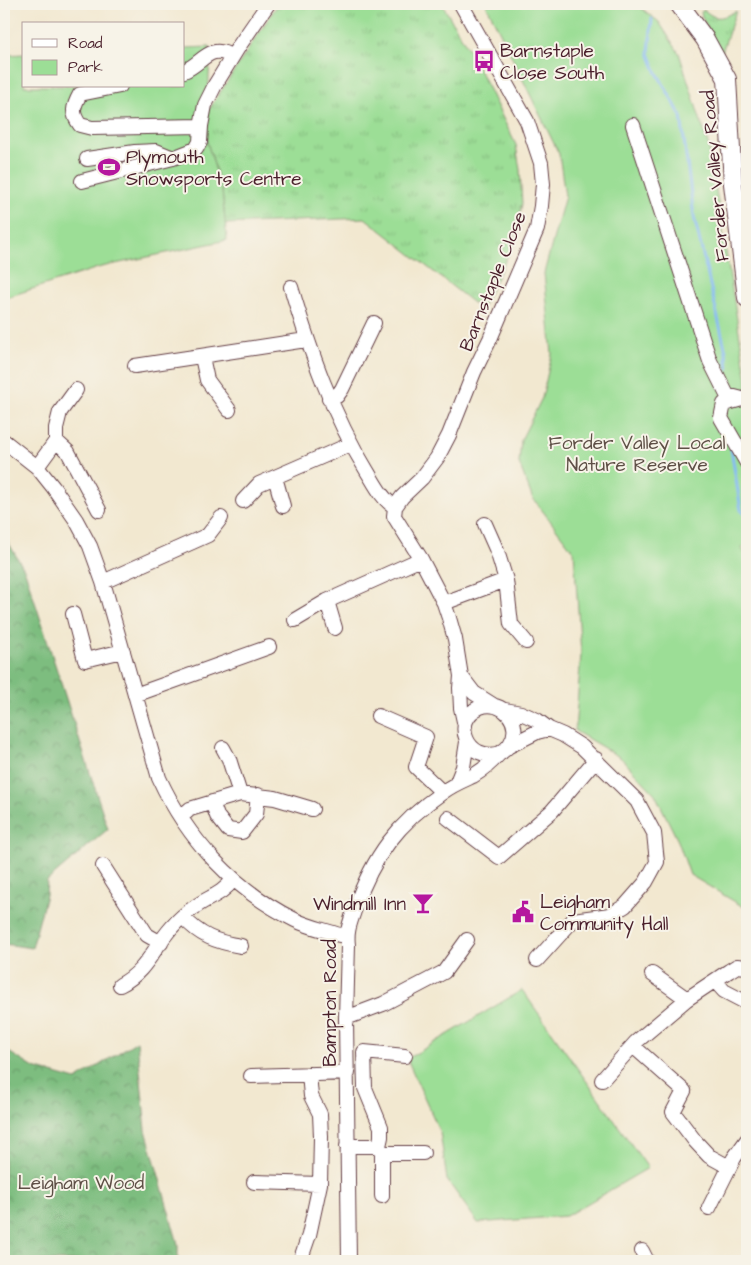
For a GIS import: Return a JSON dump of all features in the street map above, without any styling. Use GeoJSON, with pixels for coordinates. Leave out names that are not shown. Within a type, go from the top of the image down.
{"type":"FeatureCollection","features":[{"type":"Feature","properties":{"kind":"main road","name":"Forder Valley Road"},"geometry":{"type":"LineString","coordinates":[[679,4],[705,39],[727,79],[733,184],[747,298]]}},
{"type":"Feature","properties":{"kind":"street"},"geometry":{"type":"LineString","coordinates":[[82,181],[173,158],[196,149],[200,142],[205,105],[232,57],[268,4]]}},
{"type":"Feature","properties":{"kind":"street","name":"Barnstaple Close"},"geometry":{"type":"LineString","coordinates":[[395,507],[402,497],[422,478],[437,458],[537,229],[542,206],[543,184],[540,163],[527,121],[461,4]]}},
{"type":"Feature","properties":{"kind":"street"},"geometry":{"type":"LineString","coordinates":[[185,70],[213,52],[223,51],[232,57]]}},
{"type":"Feature","properties":{"kind":"street"},"geometry":{"type":"LineString","coordinates":[[110,88],[80,94],[74,105],[75,118],[80,125],[92,128],[201,126]]}},
{"type":"Feature","properties":{"kind":"street"},"geometry":{"type":"LineString","coordinates":[[633,125],[710,361],[728,394],[744,399]]}},
{"type":"Feature","properties":{"kind":"street"},"geometry":{"type":"LineString","coordinates":[[87,159],[156,151],[173,158]]}},
{"type":"Feature","properties":{"kind":"street"},"geometry":{"type":"LineString","coordinates":[[291,287],[306,340],[351,444],[381,494],[395,507],[394,516],[421,559],[444,603],[455,639],[461,676],[461,708],[467,742],[474,750],[484,755],[505,749],[514,737],[515,727],[512,718],[474,693],[461,676]]}},
{"type":"Feature","properties":{"kind":"street"},"geometry":{"type":"LineString","coordinates":[[330,399],[336,396],[342,389],[374,324]]}},
{"type":"Feature","properties":{"kind":"street"},"geometry":{"type":"LineString","coordinates":[[135,366],[306,340]]}},
{"type":"Feature","properties":{"kind":"street"},"geometry":{"type":"LineString","coordinates":[[202,357],[207,380],[229,410]]}},
{"type":"Feature","properties":{"kind":"street"},"geometry":{"type":"LineString","coordinates":[[37,467],[56,441],[56,428],[60,412],[76,390]]}},
{"type":"Feature","properties":{"kind":"street"},"geometry":{"type":"LineString","coordinates":[[744,399],[724,404],[721,418],[747,463]]}},
{"type":"Feature","properties":{"kind":"street"},"geometry":{"type":"LineString","coordinates":[[56,441],[68,452],[99,510]]}},
{"type":"Feature","properties":{"kind":"street"},"geometry":{"type":"LineString","coordinates":[[4,442],[37,467],[76,520],[90,546],[103,582],[159,778],[168,798],[201,846],[233,880],[266,904],[297,921],[339,935],[346,934]]}},
{"type":"Feature","properties":{"kind":"street"},"geometry":{"type":"LineString","coordinates":[[243,501],[259,484],[351,444]]}},
{"type":"Feature","properties":{"kind":"street"},"geometry":{"type":"LineString","coordinates":[[275,477],[283,506]]}},
{"type":"Feature","properties":{"kind":"street"},"geometry":{"type":"LineString","coordinates":[[103,582],[208,535],[221,518]]}},
{"type":"Feature","properties":{"kind":"street"},"geometry":{"type":"LineString","coordinates":[[485,524],[497,551],[506,580],[511,624],[526,642]]}},
{"type":"Feature","properties":{"kind":"street"},"geometry":{"type":"LineString","coordinates":[[295,620],[327,601],[421,559]]}},
{"type":"Feature","properties":{"kind":"street"},"geometry":{"type":"LineString","coordinates":[[444,603],[506,580]]}},
{"type":"Feature","properties":{"kind":"street"},"geometry":{"type":"LineString","coordinates":[[327,601],[335,628]]}},
{"type":"Feature","properties":{"kind":"street"},"geometry":{"type":"LineString","coordinates":[[73,614],[85,660],[123,651]]}},
{"type":"Feature","properties":{"kind":"street"},"geometry":{"type":"LineString","coordinates":[[135,695],[269,647]]}},
{"type":"Feature","properties":{"kind":"street"},"geometry":{"type":"LineString","coordinates":[[465,726],[472,712],[482,706],[521,713],[538,720],[549,729],[563,734],[596,759],[638,801],[654,833],[657,862],[646,882],[625,906],[610,915],[573,920],[537,960]]}},
{"type":"Feature","properties":{"kind":"street"},"geometry":{"type":"LineString","coordinates":[[378,716],[426,737],[416,767],[442,792]]}},
{"type":"Feature","properties":{"kind":"street","name":"Bampton Road"},"geometry":{"type":"LineString","coordinates":[[349,1261],[346,1018],[348,945],[346,934],[367,876],[378,856],[393,836],[414,815],[442,792],[457,782],[473,776],[505,749],[537,732],[549,729]]}},
{"type":"Feature","properties":{"kind":"street"},"geometry":{"type":"LineString","coordinates":[[457,782],[463,767],[467,742]]}},
{"type":"Feature","properties":{"kind":"street"},"geometry":{"type":"LineString","coordinates":[[223,748],[229,759],[240,794]]}},
{"type":"Feature","properties":{"kind":"street"},"geometry":{"type":"LineString","coordinates":[[448,818],[499,857],[552,811],[596,759]]}},
{"type":"Feature","properties":{"kind":"street"},"geometry":{"type":"LineString","coordinates":[[181,817],[190,809],[240,794],[258,795],[312,809]]}},
{"type":"Feature","properties":{"kind":"street"},"geometry":{"type":"LineString","coordinates":[[212,802],[217,816],[228,830],[242,832],[256,814],[258,795]]}},
{"type":"Feature","properties":{"kind":"street"},"geometry":{"type":"LineString","coordinates":[[103,866],[147,935],[160,943]]}},
{"type":"Feature","properties":{"kind":"street"},"geometry":{"type":"LineString","coordinates":[[120,985],[132,979],[141,970],[172,927],[196,906],[220,893],[233,880]]}},
{"type":"Feature","properties":{"kind":"street"},"geometry":{"type":"LineString","coordinates":[[183,917],[195,930],[223,943],[241,946]]}},
{"type":"Feature","properties":{"kind":"street"},"geometry":{"type":"LineString","coordinates":[[346,1018],[356,1016],[383,1004],[444,972],[467,940]]}},
{"type":"Feature","properties":{"kind":"street"},"geometry":{"type":"LineString","coordinates":[[602,1080],[633,1046],[687,999],[738,966],[747,967]]}},
{"type":"Feature","properties":{"kind":"street"},"geometry":{"type":"LineString","coordinates":[[652,974],[687,999]]}},
{"type":"Feature","properties":{"kind":"street"},"geometry":{"type":"LineString","coordinates":[[715,981],[724,991],[747,1003]]}},
{"type":"Feature","properties":{"kind":"street"},"geometry":{"type":"LineString","coordinates":[[633,1046],[684,1091],[673,1112],[709,1156],[731,1163],[747,1163]]}},
{"type":"Feature","properties":{"kind":"street","name":"Bampton Road"},"geometry":{"type":"LineString","coordinates":[[382,1196],[381,1127],[365,1088],[364,1052],[405,1056]]}},
{"type":"Feature","properties":{"kind":"street"},"geometry":{"type":"LineString","coordinates":[[250,1076],[348,1073]]}},
{"type":"Feature","properties":{"kind":"street"},"geometry":{"type":"LineString","coordinates":[[300,1261],[309,1234],[320,1184],[320,1114],[311,1096],[309,1074]]}},
{"type":"Feature","properties":{"kind":"street"},"geometry":{"type":"LineString","coordinates":[[709,1208],[731,1163],[747,1140]]}},
{"type":"Feature","properties":{"kind":"street"},"geometry":{"type":"LineString","coordinates":[[348,1146],[423,1153]]}},
{"type":"Feature","properties":{"kind":"street"},"geometry":{"type":"LineString","coordinates":[[254,1182],[320,1184]]}},
{"type":"Feature","properties":{"kind":"green space"},"geometry":{"type":"Polygon","coordinates":[[[278,4],[442,4],[473,57],[516,145],[520,170],[522,204],[512,247],[481,309],[365,218],[225,224],[222,191],[207,142],[208,111],[278,4]]]}},
{"type":"Feature","properties":{"kind":"green space","name":"Forder Valley Local Nature Reserve"},"geometry":{"type":"Polygon","coordinates":[[[486,4],[636,4],[659,22],[679,53],[709,147],[747,381],[747,545],[742,548],[747,558],[747,909],[690,875],[678,841],[655,794],[621,758],[575,731],[581,654],[574,552],[532,497],[519,463],[521,440],[542,398],[552,354],[544,273],[565,196],[559,154],[486,4]]]}},
{"type":"Feature","properties":{"kind":"green space"},"geometry":{"type":"Polygon","coordinates":[[[704,10],[716,17],[736,11],[721,55],[702,17],[701,12],[704,10]]]}},
{"type":"Feature","properties":{"kind":"green space","name":"Plymouth Snowsports Centre"},"geometry":{"type":"Polygon","coordinates":[[[210,47],[207,142],[222,191],[227,240],[101,267],[4,298],[4,55],[22,54],[22,88],[185,88],[185,48],[210,47]]]}},
{"type":"Feature","properties":{"kind":"green space"},"geometry":{"type":"Polygon","coordinates":[[[4,535],[25,571],[108,829],[47,881],[46,895],[32,948],[4,944],[4,535]]]}},
{"type":"Feature","properties":{"kind":"green space"},"geometry":{"type":"Polygon","coordinates":[[[522,990],[648,1168],[566,1216],[478,1223],[447,1180],[440,1132],[407,1059],[522,990]]]}},
{"type":"Feature","properties":{"kind":"green space","name":"Leigham Wood"},"geometry":{"type":"Polygon","coordinates":[[[137,1041],[146,1130],[178,1244],[178,1261],[4,1261],[4,1049],[34,1068],[76,1080],[137,1041]]]}},
{"type":"Feature","properties":{"kind":"waterway"},"geometry":{"type":"LineString","coordinates":[[652,19],[649,53],[656,71],[681,116],[694,217],[726,352],[728,370]]}},
{"type":"Feature","properties":{"kind":"waterway"},"geometry":{"type":"LineString","coordinates":[[731,449],[741,510],[747,516]]}},
{"type":"Feature","properties":{"kind":"place","name":"Barnstaple Close South"},"geometry":{"type":"Point","coordinates":[484,61]}},
{"type":"Feature","properties":{"kind":"place","name":"Plymouth Snowsports Centre"},"geometry":{"type":"Point","coordinates":[109,167]}},
{"type":"Feature","properties":{"kind":"place","name":"Windmill Inn"},"geometry":{"type":"Point","coordinates":[423,903]}},
{"type":"Feature","properties":{"kind":"place","name":"Leigham Community Hall"},"geometry":{"type":"Point","coordinates":[523,912]}}]}
